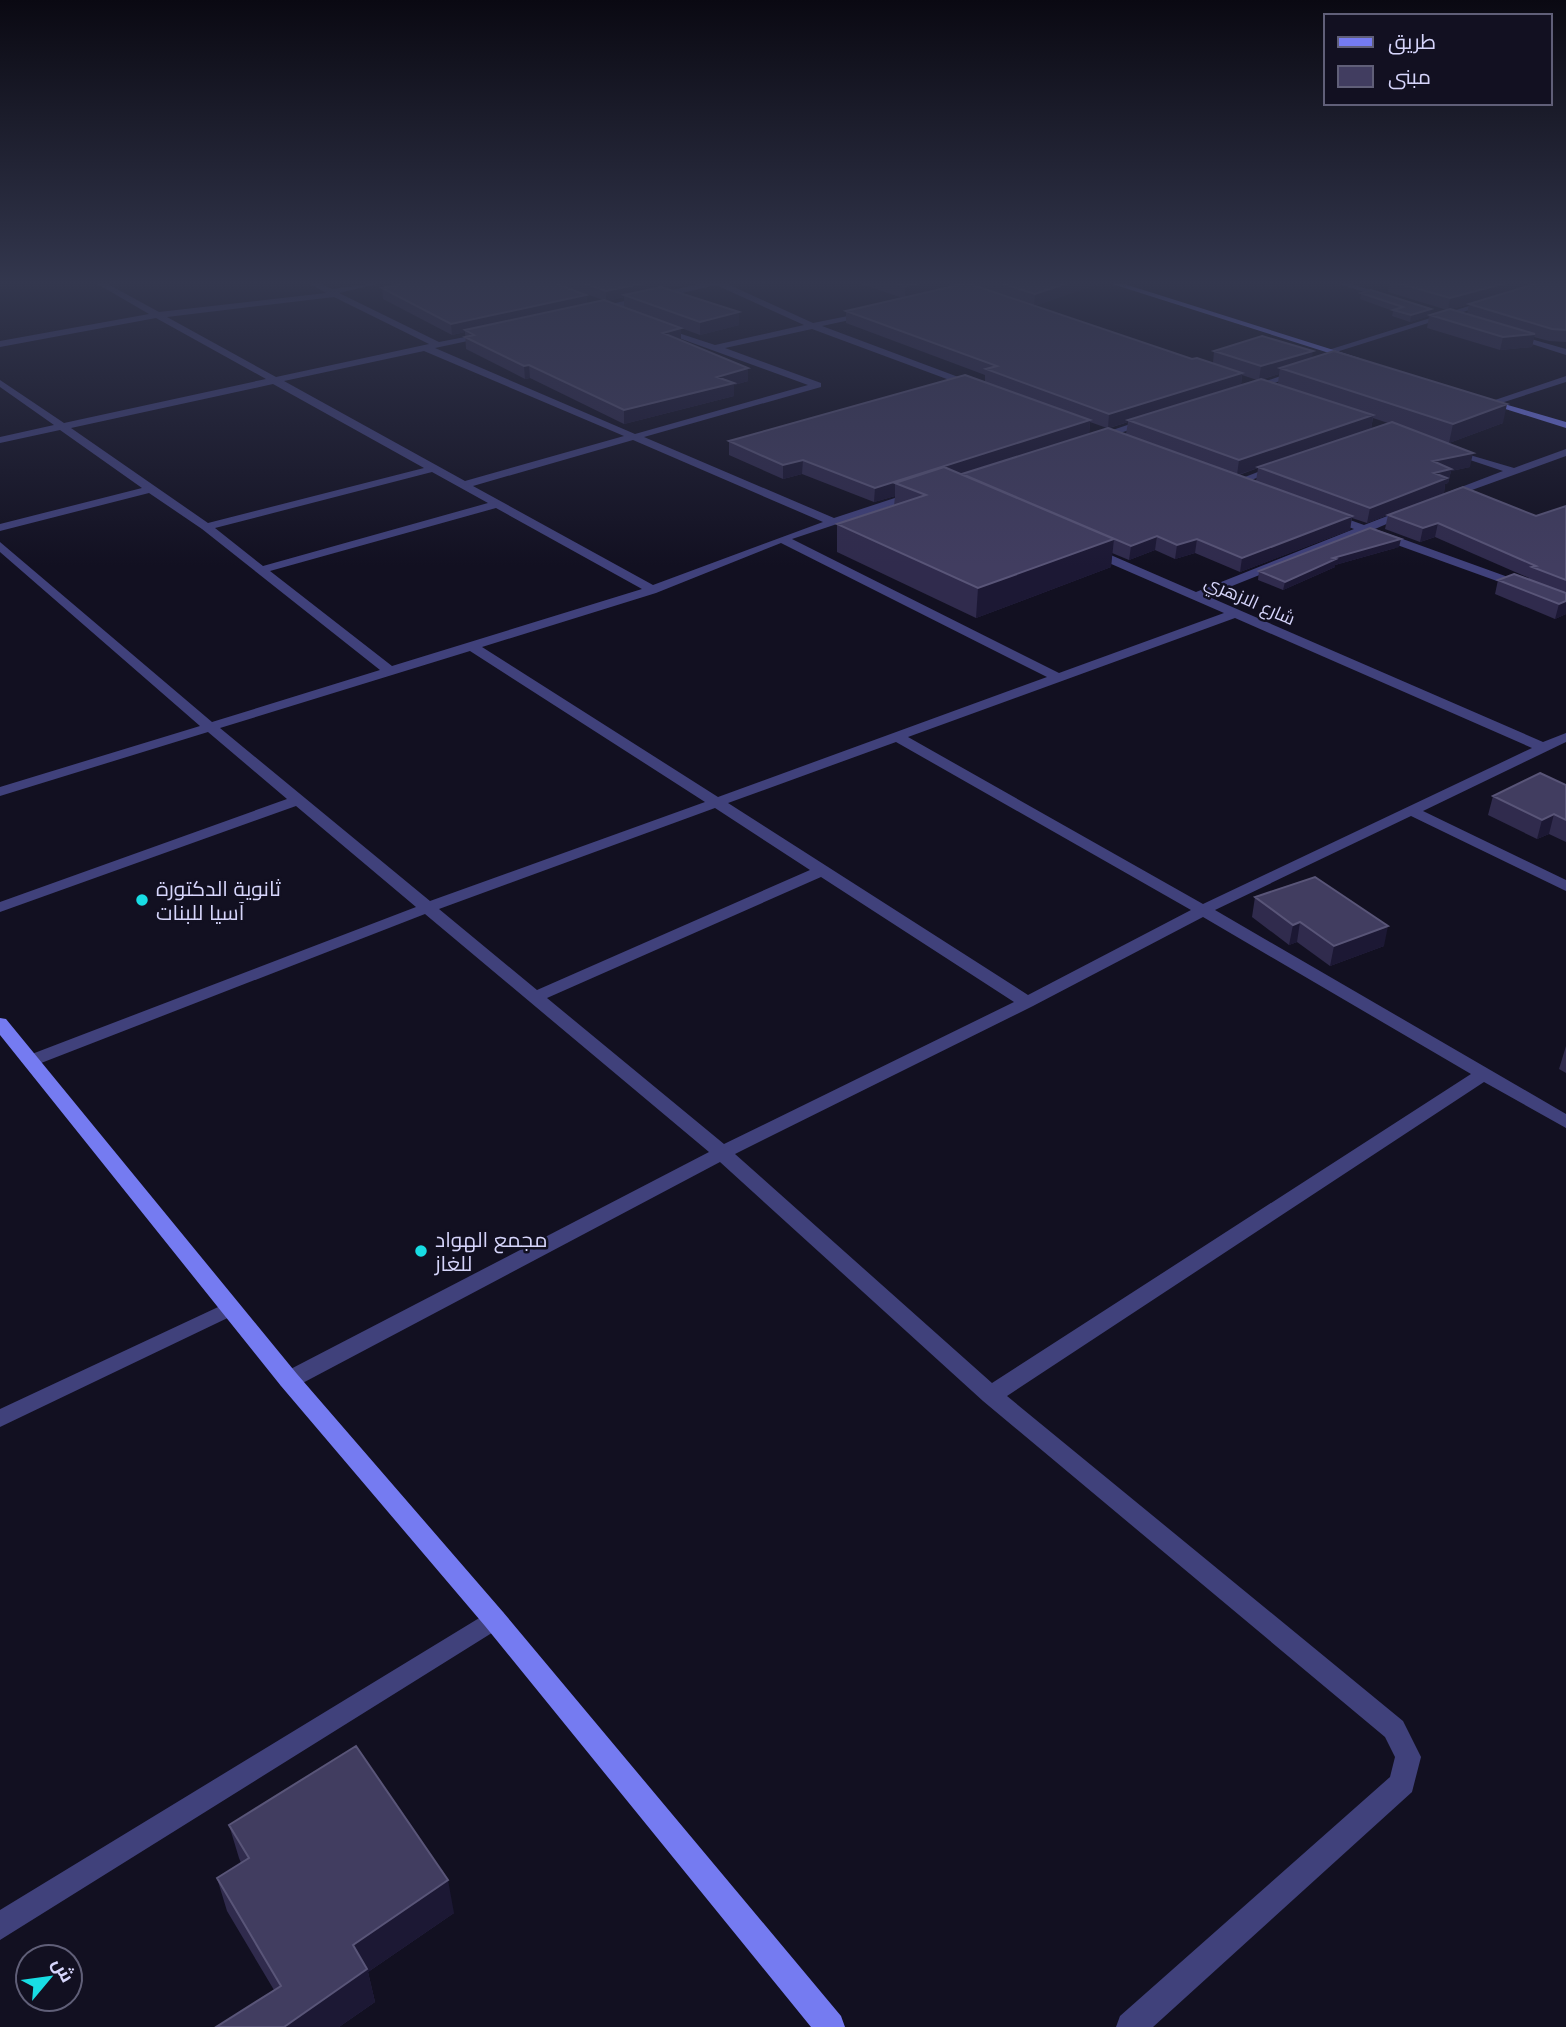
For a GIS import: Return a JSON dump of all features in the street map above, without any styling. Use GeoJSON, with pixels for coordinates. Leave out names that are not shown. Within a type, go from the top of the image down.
{"type":"FeatureCollection","features":[{"type":"Feature","properties":{"kind":"street"},"geometry":{"type":"LineString","coordinates":[[268,377],[652,590]]}},
{"type":"Feature","properties":{"kind":"street"},"geometry":{"type":"LineString","coordinates":[[0,440],[296,377]]}},
{"type":"Feature","properties":{"kind":"street"},"geometry":{"type":"LineString","coordinates":[[492,377],[833,522]]}},
{"type":"Feature","properties":{"kind":"street"},"geometry":{"type":"LineString","coordinates":[[464,485],[818,386],[794,377]]}},
{"type":"Feature","properties":{"kind":"street"},"geometry":{"type":"LineString","coordinates":[[950,377],[989,391]]}},
{"type":"Feature","properties":{"kind":"street"},"geometry":{"type":"LineString","coordinates":[[1234,393],[1288,377]]}},
{"type":"Feature","properties":{"kind":"street"},"geometry":{"type":"LineString","coordinates":[[1494,402],[1566,379]]}},
{"type":"Feature","properties":{"kind":"street"},"geometry":{"type":"LineString","coordinates":[[1244,381],[1282,394]]}},
{"type":"Feature","properties":{"kind":"street"},"geometry":{"type":"LineString","coordinates":[[0,383],[154,488],[390,671]]}},
{"type":"Feature","properties":{"kind":"street"},"geometry":{"type":"LineString","coordinates":[[1469,394],[1566,425]]}},
{"type":"Feature","properties":{"kind":"street"},"geometry":{"type":"LineString","coordinates":[[1083,442],[1165,416]]}},
{"type":"Feature","properties":{"kind":"street"},"geometry":{"type":"LineString","coordinates":[[1094,429],[1133,444]]}},
{"type":"Feature","properties":{"kind":"street"},"geometry":{"type":"LineString","coordinates":[[1438,446],[1513,471]]}},
{"type":"Feature","properties":{"kind":"street"},"geometry":{"type":"LineString","coordinates":[[1438,500],[1566,452]]}},
{"type":"Feature","properties":{"kind":"street"},"geometry":{"type":"LineString","coordinates":[[1237,482],[1287,465]]}},
{"type":"Feature","properties":{"kind":"street"},"geometry":{"type":"LineString","coordinates":[[206,527],[435,468]]}},
{"type":"Feature","properties":{"kind":"street"},"geometry":{"type":"LineString","coordinates":[[1224,478],[1262,492]]}},
{"type":"Feature","properties":{"kind":"street"},"geometry":{"type":"LineString","coordinates":[[0,528],[154,488]]}},
{"type":"Feature","properties":{"kind":"street"},"geometry":{"type":"LineString","coordinates":[[0,792],[652,590],[782,539],[930,490]]}},
{"type":"Feature","properties":{"kind":"street"},"geometry":{"type":"LineString","coordinates":[[261,570],[497,504]]}},
{"type":"Feature","properties":{"kind":"street"},"geometry":{"type":"LineString","coordinates":[[1197,596],[1426,505]]}},
{"type":"Feature","properties":{"kind":"street"},"geometry":{"type":"LineString","coordinates":[[1313,510],[1566,602]]}},
{"type":"Feature","properties":{"kind":"street"},"geometry":{"type":"LineString","coordinates":[[782,539],[1060,679]]}},
{"type":"Feature","properties":{"kind":"street"},"geometry":{"type":"LineString","coordinates":[[0,546],[210,727],[722,1153],[991,1395],[1395,1729],[1408,1757],[1402,1783],[1131,2027]]}},
{"type":"Feature","properties":{"kind":"street","name":"شارع الازهري"},"geometry":{"type":"LineString","coordinates":[[1082,546],[1544,748]]}},
{"type":"Feature","properties":{"kind":"street"},"geometry":{"type":"LineString","coordinates":[[30,1061],[427,908],[1236,613]]}},
{"type":"Feature","properties":{"kind":"street"},"geometry":{"type":"LineString","coordinates":[[472,646],[1027,1002]]}},
{"type":"Feature","properties":{"kind":"street"},"geometry":{"type":"LineString","coordinates":[[289,1380],[722,1153],[1027,1002],[1203,910],[1566,737]]}},
{"type":"Feature","properties":{"kind":"street"},"geometry":{"type":"LineString","coordinates":[[899,738],[1203,910],[1482,1076],[1566,1122]]}},
{"type":"Feature","properties":{"kind":"street"},"geometry":{"type":"LineString","coordinates":[[0,907],[298,800]]}},
{"type":"Feature","properties":{"kind":"street"},"geometry":{"type":"LineString","coordinates":[[1412,811],[1566,886]]}},
{"type":"Feature","properties":{"kind":"street"},"geometry":{"type":"LineString","coordinates":[[534,997],[821,871]]}},
{"type":"Feature","properties":{"kind":"street"},"geometry":{"type":"LineString","coordinates":[[0,1023],[289,1380],[494,1619],[830,2027]]}},
{"type":"Feature","properties":{"kind":"street"},"geometry":{"type":"LineString","coordinates":[[991,1395],[1482,1076]]}},
{"type":"Feature","properties":{"kind":"street"},"geometry":{"type":"LineString","coordinates":[[0,1419],[231,1308]]}},
{"type":"Feature","properties":{"kind":"street"},"geometry":{"type":"LineString","coordinates":[[0,1926],[494,1619]]}},
{"type":"Feature","properties":{"kind":"building"},"geometry":{"type":"Polygon","coordinates":[[[553,377],[718,377],[734,383],[624,410],[553,377]]]}},
{"type":"Feature","properties":{"kind":"building"},"geometry":{"type":"Polygon","coordinates":[[[959,377],[969,377],[1090,420],[875,488],[803,460],[783,465],[729,441],[959,377]]]}},
{"type":"Feature","properties":{"kind":"building"},"geometry":{"type":"Polygon","coordinates":[[[1007,377],[1230,377],[1109,414],[1007,377]]]}},
{"type":"Feature","properties":{"kind":"building"},"geometry":{"type":"Polygon","coordinates":[[[1307,377],[1418,377],[1507,404],[1453,424],[1307,377]]]}},
{"type":"Feature","properties":{"kind":"building"},"geometry":{"type":"Polygon","coordinates":[[[1261,379],[1373,415],[1239,460],[1128,420],[1261,379]]]}},
{"type":"Feature","properties":{"kind":"building"},"geometry":{"type":"Polygon","coordinates":[[[1392,422],[1473,453],[1433,461],[1451,469],[1434,473],[1447,478],[1370,508],[1258,467],[1392,422]]]}},
{"type":"Feature","properties":{"kind":"building"},"geometry":{"type":"Polygon","coordinates":[[[1108,428],[1352,516],[1242,558],[1197,539],[1177,545],[1157,536],[1131,546],[962,474],[1108,428]]]}},
{"type":"Feature","properties":{"kind":"building"},"geometry":{"type":"Polygon","coordinates":[[[944,467],[1114,539],[978,588],[837,524],[926,495],[895,483],[944,467]]]}},
{"type":"Feature","properties":{"kind":"building"},"geometry":{"type":"Polygon","coordinates":[[[1463,487],[1536,516],[1566,506],[1566,580],[1438,523],[1423,528],[1388,515],[1463,487]]]}},
{"type":"Feature","properties":{"kind":"building"},"geometry":{"type":"Polygon","coordinates":[[[1370,528],[1401,539],[1333,558],[1336,559],[1285,582],[1259,571],[1370,528]]]}},
{"type":"Feature","properties":{"kind":"building"},"geometry":{"type":"Polygon","coordinates":[[[1514,574],[1566,593],[1566,601],[1559,604],[1498,580],[1514,574]]]}},
{"type":"Feature","properties":{"kind":"building"},"geometry":{"type":"Polygon","coordinates":[[[1540,773],[1566,785],[1566,820],[1554,814],[1542,820],[1493,796],[1540,773]]]}},
{"type":"Feature","properties":{"kind":"building"},"geometry":{"type":"Polygon","coordinates":[[[1315,877],[1388,926],[1334,946],[1300,922],[1293,925],[1255,897],[1315,877]]]}},
{"type":"Feature","properties":{"kind":"building"},"geometry":{"type":"Polygon","coordinates":[[[356,1746],[448,1880],[353,1945],[367,1969],[284,2027],[216,2027],[281,1986],[217,1878],[249,1858],[229,1825],[356,1746]]]}},
{"type":"Feature","properties":{"kind":"place","name":"ثانوية الدكتورة آسيا للبنات"},"geometry":{"type":"Point","coordinates":[142,900]}},
{"type":"Feature","properties":{"kind":"place","name":"مجمع الهواد للغاز"},"geometry":{"type":"Point","coordinates":[421,1251]}}]}
